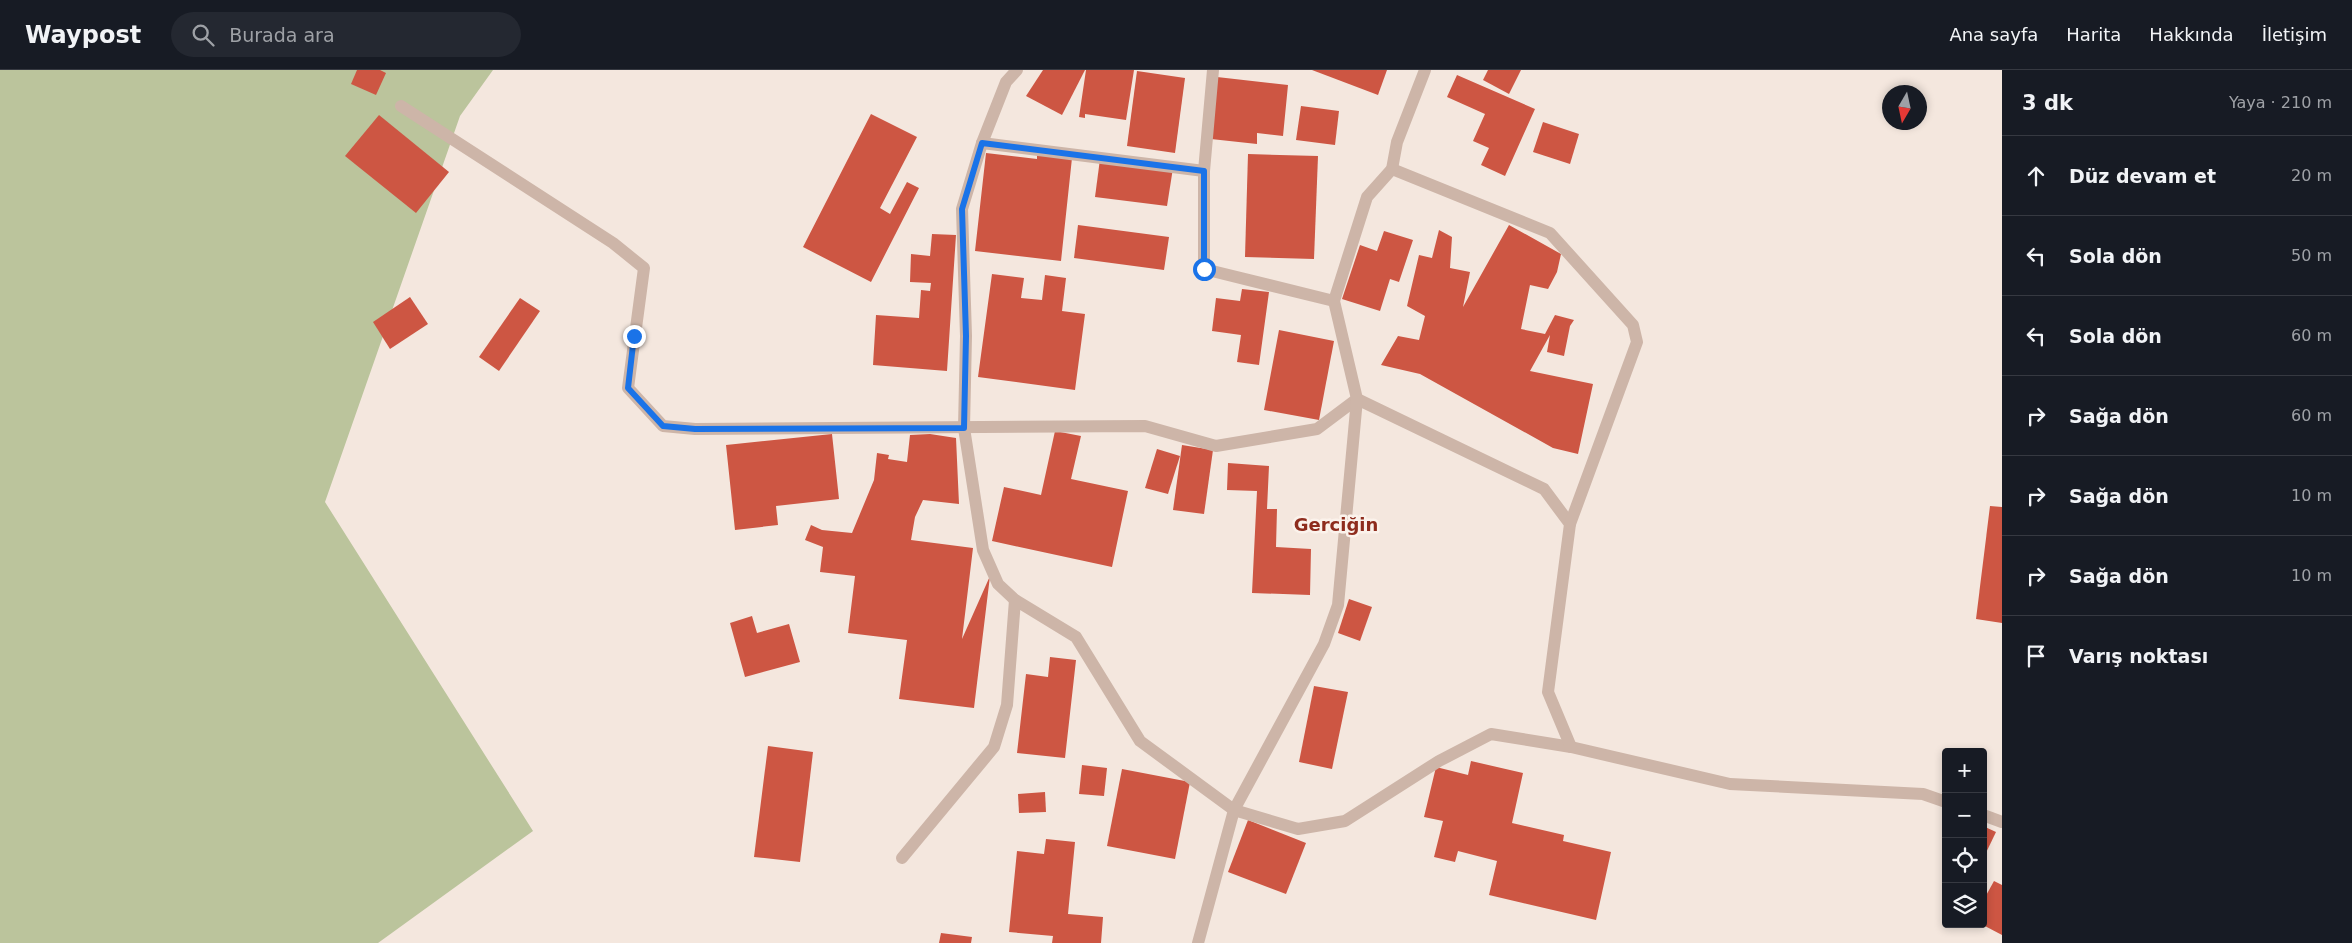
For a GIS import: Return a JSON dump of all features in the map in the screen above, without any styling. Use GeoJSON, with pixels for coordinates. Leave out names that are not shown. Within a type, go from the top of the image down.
{"type":"FeatureCollection","features":[{"type":"Feature","properties":{"kind":"street"},"geometry":{"type":"LineString","coordinates":[[1017,70],[1006,82],[982,143],[962,209],[966,336],[964,428],[983,550],[998,584],[1015,600],[1076,637],[1140,741],[1234,810],[1298,829],[1344,820],[1438,761],[1491,734],[1571,747],[1730,784],[1923,794],[1942,801]]}},
{"type":"Feature","properties":{"kind":"street"},"geometry":{"type":"LineString","coordinates":[[1213,70],[1204,171],[1204,269],[1334,301]]}},
{"type":"Feature","properties":{"kind":"street"},"geometry":{"type":"LineString","coordinates":[[1198,943],[1234,810],[1324,644],[1338,605],[1357,399],[1334,301],[1367,197],[1392,169],[1396,142],[1425,70]]}},
{"type":"Feature","properties":{"kind":"street"},"geometry":{"type":"LineString","coordinates":[[401,106],[613,243],[644,268],[628,388],[663,426],[695,429],[1145,426],[1216,446],[1317,429],[1357,399]]}},
{"type":"Feature","properties":{"kind":"street"},"geometry":{"type":"LineString","coordinates":[[982,143],[1204,171]]}},
{"type":"Feature","properties":{"kind":"street"},"geometry":{"type":"LineString","coordinates":[[1392,169],[1550,233],[1633,325],[1637,342],[1570,524],[1548,692],[1571,747]]}},
{"type":"Feature","properties":{"kind":"street"},"geometry":{"type":"LineString","coordinates":[[1357,399],[1544,488],[1570,524]]}},
{"type":"Feature","properties":{"kind":"street"},"geometry":{"type":"LineString","coordinates":[[902,858],[994,747],[1007,705],[1015,600]]}},
{"type":"Feature","properties":{"kind":"street"},"geometry":{"type":"LineString","coordinates":[[1987,816],[2002,822]]}},
{"type":"Feature","properties":{"kind":"green space"},"geometry":{"type":"Polygon","coordinates":[[[0,70],[493,70],[460,116],[325,502],[533,831],[378,943],[0,943],[0,70]]]}},
{"type":"Feature","properties":{"kind":"building"},"geometry":{"type":"Polygon","coordinates":[[[357,70],[380,70],[386,73],[376,95],[351,84],[357,70]]]}},
{"type":"Feature","properties":{"kind":"building"},"geometry":{"type":"Polygon","coordinates":[[[1043,70],[1085,70],[1062,115],[1026,96],[1043,70]]]}},
{"type":"Feature","properties":{"kind":"building"},"geometry":{"type":"Polygon","coordinates":[[[1086,70],[1134,70],[1126,120],[1085,114],[1085,118],[1079,117],[1086,70]]]}},
{"type":"Feature","properties":{"kind":"building"},"geometry":{"type":"Polygon","coordinates":[[[1312,70],[1387,70],[1378,95],[1312,70]]]}},
{"type":"Feature","properties":{"kind":"building"},"geometry":{"type":"Polygon","coordinates":[[[1488,70],[1521,70],[1509,94],[1483,80],[1488,70]]]}},
{"type":"Feature","properties":{"kind":"building"},"geometry":{"type":"Polygon","coordinates":[[[1137,71],[1185,78],[1175,153],[1127,146],[1137,71]]]}},
{"type":"Feature","properties":{"kind":"building"},"geometry":{"type":"Polygon","coordinates":[[[1457,75],[1535,109],[1505,176],[1481,165],[1489,148],[1473,141],[1485,114],[1447,97],[1457,75]]]}},
{"type":"Feature","properties":{"kind":"building"},"geometry":{"type":"Polygon","coordinates":[[[1217,77],[1288,85],[1283,136],[1257,133],[1257,144],[1211,139],[1217,77]]]}},
{"type":"Feature","properties":{"kind":"building"},"geometry":{"type":"Polygon","coordinates":[[[1301,106],[1339,111],[1335,145],[1296,140],[1301,106]]]}},
{"type":"Feature","properties":{"kind":"building"},"geometry":{"type":"Polygon","coordinates":[[[871,114],[917,137],[880,208],[890,214],[907,182],[919,188],[871,282],[803,247],[871,114]]]}},
{"type":"Feature","properties":{"kind":"building"},"geometry":{"type":"Polygon","coordinates":[[[379,115],[449,172],[416,213],[345,156],[379,115]]]}},
{"type":"Feature","properties":{"kind":"building"},"geometry":{"type":"Polygon","coordinates":[[[1543,122],[1579,134],[1570,164],[1533,152],[1543,122]]]}},
{"type":"Feature","properties":{"kind":"building"},"geometry":{"type":"Polygon","coordinates":[[[986,153],[1037,159],[1037,154],[1072,158],[1061,261],[975,251],[986,153]]]}},
{"type":"Feature","properties":{"kind":"building"},"geometry":{"type":"Polygon","coordinates":[[[1248,154],[1318,156],[1314,259],[1245,257],[1248,154]]]}},
{"type":"Feature","properties":{"kind":"building"},"geometry":{"type":"Polygon","coordinates":[[[1100,159],[1173,168],[1167,206],[1095,197],[1100,159]]]}},
{"type":"Feature","properties":{"kind":"building"},"geometry":{"type":"Polygon","coordinates":[[[1078,225],[1169,237],[1164,270],[1074,258],[1078,225]]]}},
{"type":"Feature","properties":{"kind":"building"},"geometry":{"type":"Polygon","coordinates":[[[1509,225],[1561,254],[1557,272],[1548,289],[1530,285],[1521,329],[1545,334],[1555,315],[1574,320],[1570,326],[1564,356],[1547,352],[1550,335],[1530,371],[1593,384],[1578,454],[1553,448],[1420,374],[1381,365],[1398,336],[1419,340],[1425,316],[1407,306],[1419,255],[1432,258],[1439,230],[1452,237],[1450,268],[1470,272],[1463,307],[1509,225]]]}},
{"type":"Feature","properties":{"kind":"building"},"geometry":{"type":"Polygon","coordinates":[[[1384,231],[1413,240],[1399,282],[1390,279],[1380,311],[1342,299],[1360,245],[1377,251],[1384,231]]]}},
{"type":"Feature","properties":{"kind":"building"},"geometry":{"type":"Polygon","coordinates":[[[932,234],[956,235],[947,371],[873,365],[876,315],[919,318],[921,290],[930,291],[931,283],[910,282],[911,254],[930,256],[932,234]]]}},
{"type":"Feature","properties":{"kind":"building"},"geometry":{"type":"Polygon","coordinates":[[[992,274],[1024,278],[1021,298],[1042,300],[1045,275],[1066,278],[1062,311],[1085,314],[1075,390],[978,377],[992,274]]]}},
{"type":"Feature","properties":{"kind":"building"},"geometry":{"type":"Polygon","coordinates":[[[1242,289],[1269,292],[1259,365],[1237,362],[1241,335],[1212,331],[1216,298],[1240,301],[1242,289]]]}},
{"type":"Feature","properties":{"kind":"building"},"geometry":{"type":"Polygon","coordinates":[[[410,297],[428,324],[390,349],[373,322],[410,297]]]}},
{"type":"Feature","properties":{"kind":"building"},"geometry":{"type":"Polygon","coordinates":[[[520,298],[540,311],[499,371],[479,357],[520,298]]]}},
{"type":"Feature","properties":{"kind":"building"},"geometry":{"type":"Polygon","coordinates":[[[1279,330],[1334,341],[1319,420],[1264,410],[1279,330]]]}},
{"type":"Feature","properties":{"kind":"building"},"geometry":{"type":"Polygon","coordinates":[[[1055,431],[1081,436],[1071,479],[1128,491],[1112,567],[992,541],[1004,487],[1041,495],[1055,431]]]}},
{"type":"Feature","properties":{"kind":"building"},"geometry":{"type":"Polygon","coordinates":[[[832,434],[839,499],[776,506],[778,525],[735,530],[726,445],[832,434]]]}},
{"type":"Feature","properties":{"kind":"building"},"geometry":{"type":"Polygon","coordinates":[[[930,434],[956,438],[959,504],[923,500],[915,517],[911,540],[973,548],[962,639],[990,576],[974,708],[899,699],[907,640],[848,633],[855,576],[820,572],[823,547],[805,540],[811,525],[822,530],[852,533],[874,480],[877,453],[889,455],[888,459],[907,462],[910,435],[930,434]]]}},
{"type":"Feature","properties":{"kind":"building"},"geometry":{"type":"Polygon","coordinates":[[[1182,445],[1213,450],[1204,514],[1173,510],[1182,445]]]}},
{"type":"Feature","properties":{"kind":"building"},"geometry":{"type":"Polygon","coordinates":[[[1157,449],[1180,456],[1168,494],[1145,488],[1157,449]]]}},
{"type":"Feature","properties":{"kind":"building"},"geometry":{"type":"Polygon","coordinates":[[[1228,463],[1269,466],[1267,509],[1277,509],[1276,547],[1311,549],[1310,595],[1252,593],[1257,491],[1227,490],[1228,463]]]}},
{"type":"Feature","properties":{"kind":"building"},"geometry":{"type":"Polygon","coordinates":[[[1990,506],[2002,507],[2002,623],[1976,619],[1990,506]]]}},
{"type":"Feature","properties":{"kind":"building"},"geometry":{"type":"Polygon","coordinates":[[[1349,599],[1372,607],[1360,641],[1338,633],[1349,599]]]}},
{"type":"Feature","properties":{"kind":"building"},"geometry":{"type":"Polygon","coordinates":[[[752,616],[757,633],[789,624],[800,662],[745,677],[730,623],[752,616]]]}},
{"type":"Feature","properties":{"kind":"building"},"geometry":{"type":"Polygon","coordinates":[[[1050,657],[1076,660],[1065,758],[1017,753],[1026,674],[1048,677],[1050,657]]]}},
{"type":"Feature","properties":{"kind":"building"},"geometry":{"type":"Polygon","coordinates":[[[1314,686],[1348,692],[1332,769],[1299,762],[1314,686]]]}},
{"type":"Feature","properties":{"kind":"building"},"geometry":{"type":"Polygon","coordinates":[[[768,746],[813,752],[800,862],[754,857],[768,746]]]}},
{"type":"Feature","properties":{"kind":"building"},"geometry":{"type":"Polygon","coordinates":[[[1471,761],[1523,773],[1512,823],[1564,835],[1563,841],[1611,852],[1596,920],[1489,895],[1497,861],[1458,851],[1455,862],[1434,857],[1443,821],[1424,817],[1436,767],[1468,775],[1471,761]]]}},
{"type":"Feature","properties":{"kind":"building"},"geometry":{"type":"Polygon","coordinates":[[[1082,765],[1107,768],[1104,796],[1079,794],[1082,765]]]}},
{"type":"Feature","properties":{"kind":"building"},"geometry":{"type":"Polygon","coordinates":[[[1122,769],[1190,782],[1175,859],[1107,846],[1122,769]]]}},
{"type":"Feature","properties":{"kind":"building"},"geometry":{"type":"Polygon","coordinates":[[[1045,792],[1046,812],[1019,813],[1018,794],[1045,792]]]}},
{"type":"Feature","properties":{"kind":"building"},"geometry":{"type":"Polygon","coordinates":[[[1248,820],[1306,843],[1286,894],[1228,872],[1248,820]]]}},
{"type":"Feature","properties":{"kind":"building"},"geometry":{"type":"Polygon","coordinates":[[[1987,828],[1996,832],[1987,851],[1987,828]]]}},
{"type":"Feature","properties":{"kind":"building"},"geometry":{"type":"Polygon","coordinates":[[[1046,839],[1075,842],[1068,914],[1103,917],[1101,943],[1052,943],[1053,936],[1009,932],[1017,851],[1044,854],[1046,839]]]}},
{"type":"Feature","properties":{"kind":"building"},"geometry":{"type":"Polygon","coordinates":[[[1994,881],[2002,885],[2002,935],[1987,927],[1987,894],[1994,881]]]}},
{"type":"Feature","properties":{"kind":"building"},"geometry":{"type":"Polygon","coordinates":[[[941,933],[972,937],[971,943],[939,943],[941,933]]]}},
{"type":"Feature","properties":{"kind":"district","name":"Gerciğin"},"geometry":{"type":"Point","coordinates":[1336,525]}},
{"type":"Feature","properties":{"kind":"route"},"geometry":{"type":"LineString","coordinates":[[634,336],[628,388],[663,426],[695,429],[964,428],[966,336],[962,209],[982,143],[1204,171],[1204,269]]}}]}
